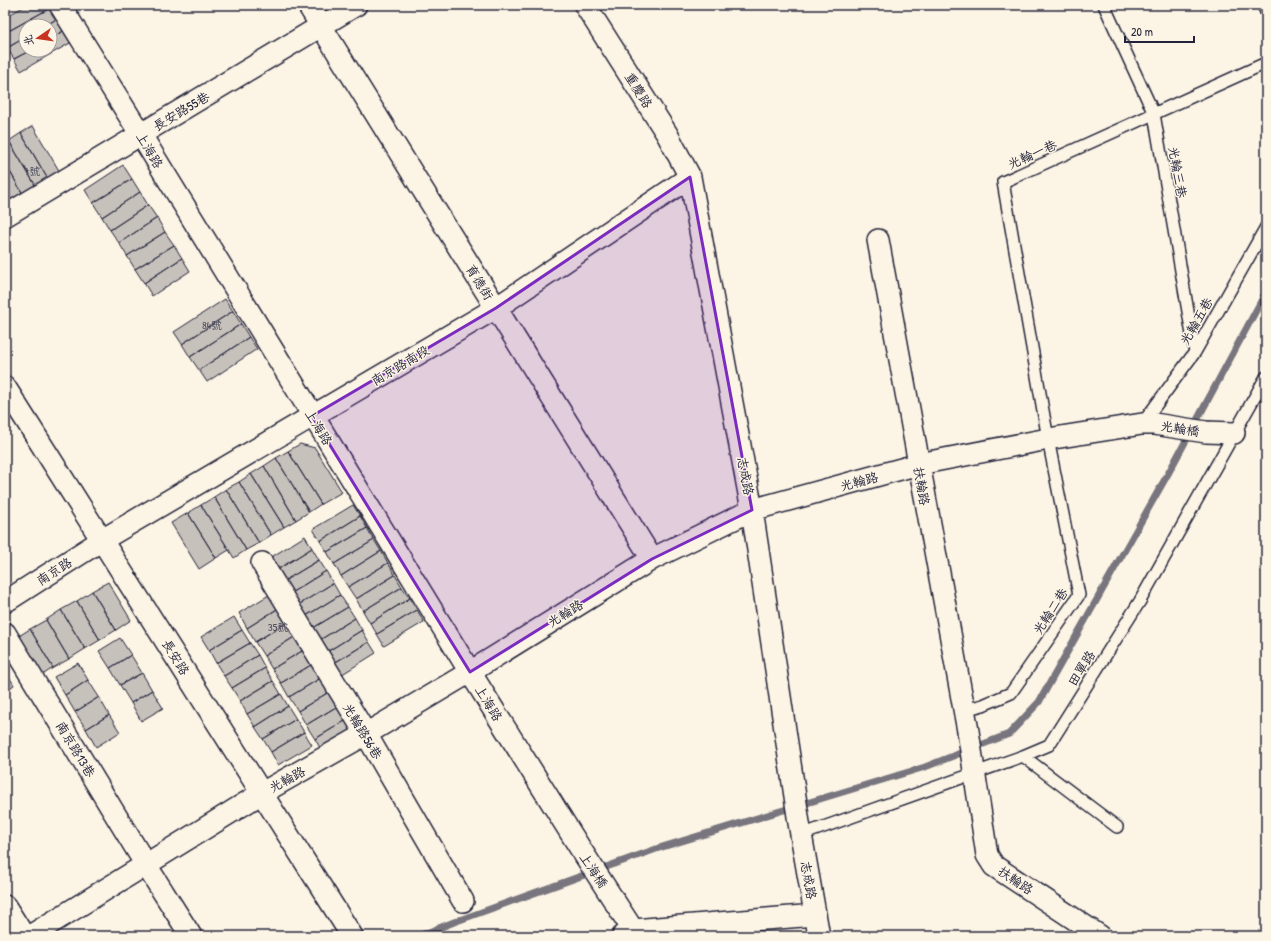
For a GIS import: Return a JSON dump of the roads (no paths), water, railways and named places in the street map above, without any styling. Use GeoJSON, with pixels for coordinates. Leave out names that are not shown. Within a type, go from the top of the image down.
{"type":"FeatureCollection","features":[{"type":"Feature","properties":{"kind":"street","name":"上海路"},"geometry":{"type":"LineString","coordinates":[[60,5],[312,416],[580,848]]}},
{"type":"Feature","properties":{"kind":"street","name":"育德街"},"geometry":{"type":"LineString","coordinates":[[308,5],[652,560]]}},
{"type":"Feature","properties":{"kind":"street","name":"長安路55巷"},"geometry":{"type":"LineString","coordinates":[[5,216],[356,5]]}},
{"type":"Feature","properties":{"kind":"street","name":"重慶路"},"geometry":{"type":"LineString","coordinates":[[585,5],[667,134],[690,177]]}},
{"type":"Feature","properties":{"kind":"street","name":"南京路南段"},"geometry":{"type":"LineString","coordinates":[[102,540],[496,308],[690,177]]}},
{"type":"Feature","properties":{"kind":"street","name":"志成路"},"geometry":{"type":"LineString","coordinates":[[690,177],[752,510],[800,829],[818,936]]}},
{"type":"Feature","properties":{"kind":"street","name":"扶輪路"},"geometry":{"type":"LineString","coordinates":[[878,240],[968,731],[987,855],[994,866],[1100,936]]}},
{"type":"Feature","properties":{"kind":"street","name":"長安路"},"geometry":{"type":"LineString","coordinates":[[5,387],[350,932]]}},
{"type":"Feature","properties":{"kind":"street","name":"光輪路"},"geometry":{"type":"LineString","coordinates":[[30,936],[262,793],[366,734],[470,672],[652,560],[752,510],[919,464],[1048,439],[1148,424]]}},
{"type":"Feature","properties":{"kind":"street","name":"光輪橋"},"geometry":{"type":"LineString","coordinates":[[1148,424],[1206,432],[1234,433]]}},
{"type":"Feature","properties":{"kind":"street","name":"南京路"},"geometry":{"type":"LineString","coordinates":[[5,602],[102,540]]}},
{"type":"Feature","properties":{"kind":"street","name":"光輪路56巷"},"geometry":{"type":"LineString","coordinates":[[262,563],[366,734],[463,901]]}},
{"type":"Feature","properties":{"kind":"street","name":"南京路13巷"},"geometry":{"type":"LineString","coordinates":[[5,633],[146,865],[191,936]]}},
{"type":"Feature","properties":{"kind":"street","name":"上海橋"},"geometry":{"type":"LineString","coordinates":[[580,848],[609,893],[628,933]]}},
{"type":"Feature","properties":{"kind":"street"},"geometry":{"type":"LineString","coordinates":[[5,906],[24,936]]}},
{"type":"Feature","properties":{"kind":"street"},"geometry":{"type":"LineString","coordinates":[[628,933],[815,915]]}},
{"type":"Feature","properties":{"kind":"lane","name":"光輪三巷"},"geometry":{"type":"LineString","coordinates":[[1104,5],[1154,114],[1195,352]]}},
{"type":"Feature","properties":{"kind":"lane"},"geometry":{"type":"LineString","coordinates":[[1263,5],[1266,12]]}},
{"type":"Feature","properties":{"kind":"lane","name":"光輪一巷"},"geometry":{"type":"LineString","coordinates":[[1048,439],[1003,182],[1266,63]]}},
{"type":"Feature","properties":{"kind":"lane","name":"光輪五巷"},"geometry":{"type":"LineString","coordinates":[[1148,424],[1195,352],[1266,227]]}},
{"type":"Feature","properties":{"kind":"lane","name":"田單路"},"geometry":{"type":"LineString","coordinates":[[800,829],[974,771],[1024,756],[1049,745],[1140,601],[1266,377]]}},
{"type":"Feature","properties":{"kind":"lane","name":"光輪二巷"},"geometry":{"type":"LineString","coordinates":[[964,710],[983,705],[1011,693],[1079,595],[1048,439]]}},
{"type":"Feature","properties":{"kind":"lane"},"geometry":{"type":"LineString","coordinates":[[1024,756],[1117,827]]}},
{"type":"Feature","properties":{"kind":"waterway"},"geometry":{"type":"LineString","coordinates":[[419,936],[659,848],[925,767],[1009,734],[1039,702],[1169,472],[1266,292]]}}]}
